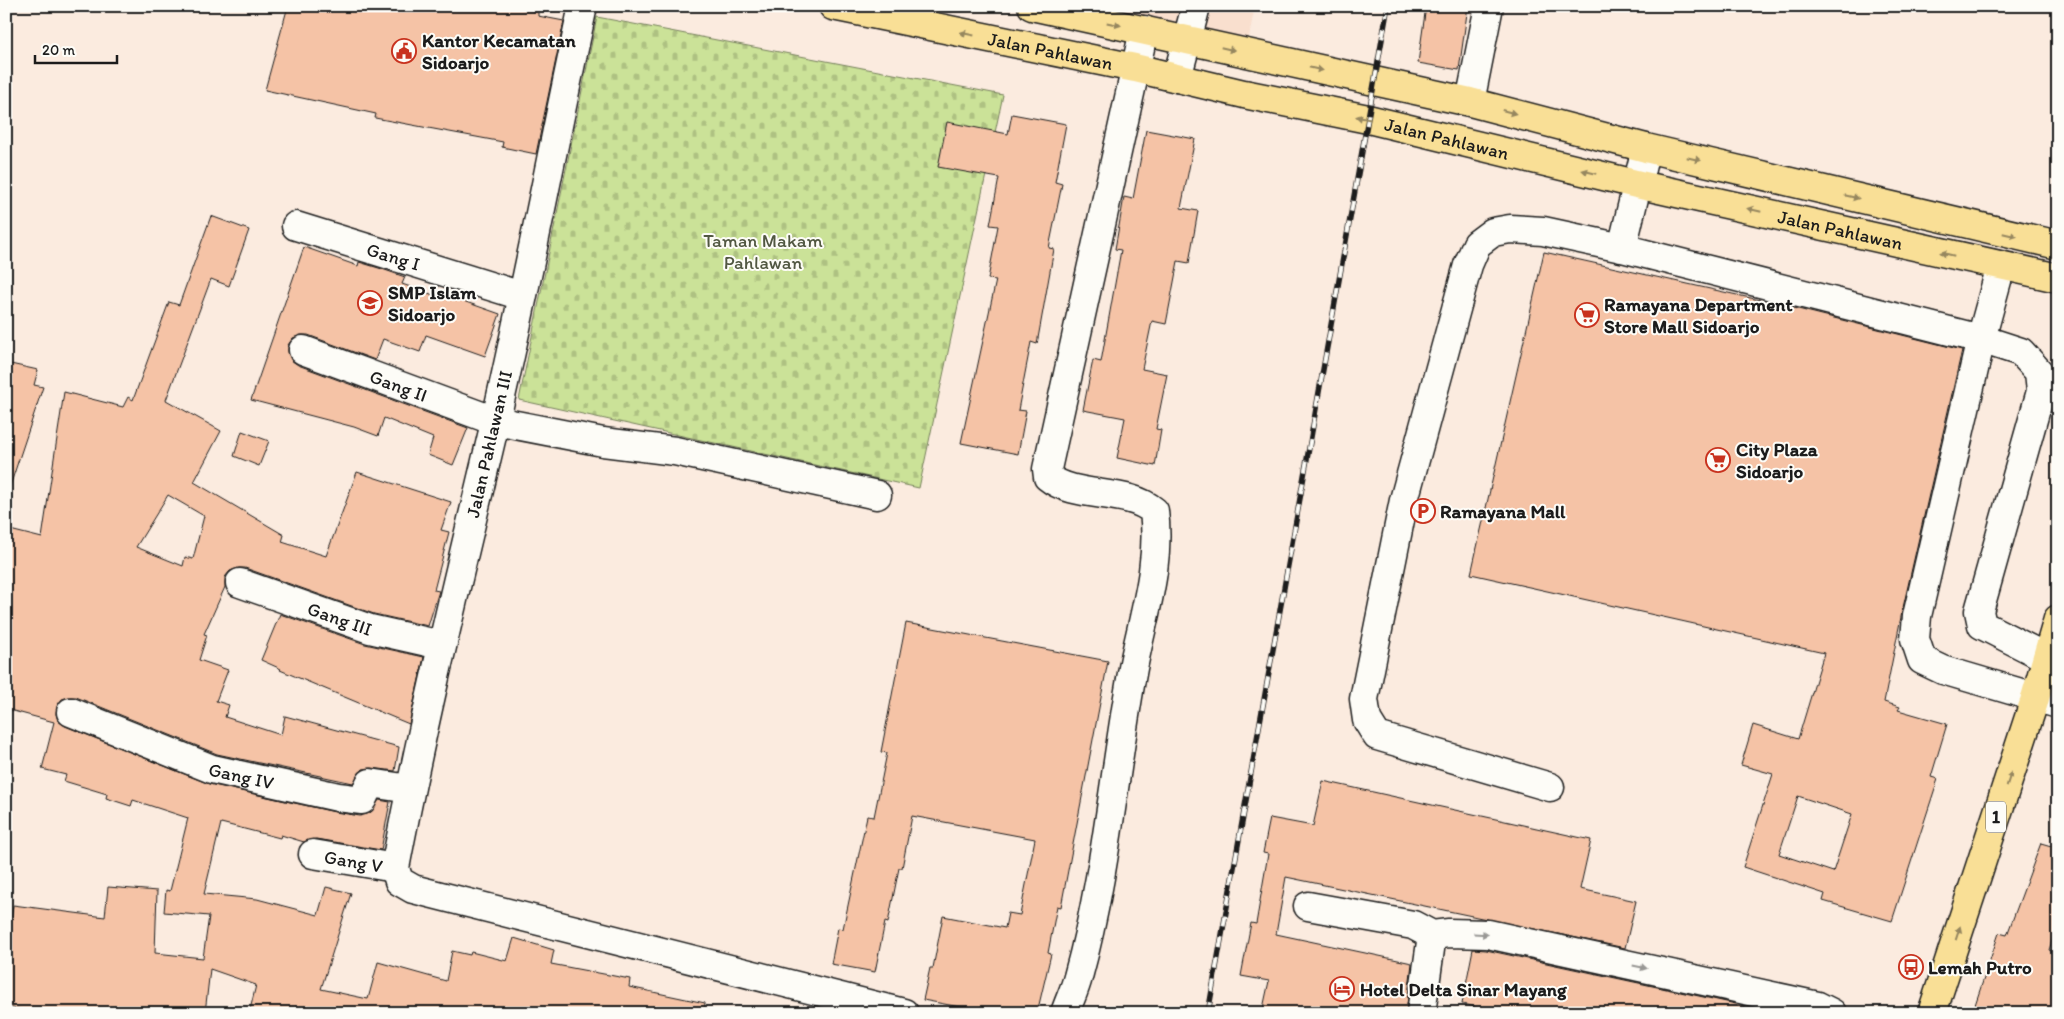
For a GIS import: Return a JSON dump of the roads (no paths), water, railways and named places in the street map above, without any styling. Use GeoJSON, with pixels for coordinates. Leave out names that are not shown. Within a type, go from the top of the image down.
{"type":"FeatureCollection","features":[{"type":"Feature","properties":{"kind":"main road","name":"Jalan Pahlawan"},"geometry":{"type":"LineString","coordinates":[[833,6],[1135,68],[1368,119],[1636,184],[2001,266],[2054,276]]}},
{"type":"Feature","properties":{"kind":"main road","name":"Jalan Pahlawan"},"geometry":{"type":"LineString","coordinates":[[1032,6],[1470,102],[1646,148],[2058,245]]}},
{"type":"Feature","properties":{"kind":"main road","name":"1"},"geometry":{"type":"LineString","coordinates":[[1932,1013],[2047,700],[2047,658],[2057,625]]}},
{"type":"Feature","properties":{"kind":"street","name":"Jalan Pahlawan III"},"geometry":{"type":"LineString","coordinates":[[397,875],[410,789],[495,421],[583,6]]}},
{"type":"Feature","properties":{"kind":"street"},"geometry":{"type":"LineString","coordinates":[[1177,78],[1196,6]]}},
{"type":"Feature","properties":{"kind":"street"},"geometry":{"type":"LineString","coordinates":[[1470,102],[1489,6]]}},
{"type":"Feature","properties":{"kind":"street"},"geometry":{"type":"LineString","coordinates":[[1065,1013],[1078,978],[1102,866],[1133,668],[1150,592],[1156,525],[1154,511],[1146,505],[1128,499],[1064,485],[1048,477],[1047,469],[1144,30]]}},
{"type":"Feature","properties":{"kind":"street"},"geometry":{"type":"LineString","coordinates":[[1622,248],[1646,148]]}},
{"type":"Feature","properties":{"kind":"street","name":"Gang I"},"geometry":{"type":"LineString","coordinates":[[296,226],[522,296]]}},
{"type":"Feature","properties":{"kind":"street"},"geometry":{"type":"LineString","coordinates":[[1550,787],[1377,736],[1367,720],[1364,699],[1404,500],[1468,265],[1477,244],[1493,232],[1510,229],[1543,231],[1622,248],[1981,339],[2021,352],[2039,372],[2041,390],[1979,611],[1982,625],[2047,658]]}},
{"type":"Feature","properties":{"kind":"street"},"geometry":{"type":"LineString","coordinates":[[2001,266],[1981,339],[1917,616],[1915,639],[1922,660],[1943,670],[1986,684],[2047,700]]}},
{"type":"Feature","properties":{"kind":"street","name":"Gang II"},"geometry":{"type":"LineString","coordinates":[[303,350],[495,421],[604,442],[675,451],[878,495]]}},
{"type":"Feature","properties":{"kind":"street","name":"Gang III"},"geometry":{"type":"LineString","coordinates":[[240,583],[370,628],[442,644]]}},
{"type":"Feature","properties":{"kind":"street","name":"Gang IV"},"geometry":{"type":"LineString","coordinates":[[72,712],[222,772],[338,797],[362,800],[370,783],[410,789]]}},
{"type":"Feature","properties":{"kind":"street","name":"Gang V"},"geometry":{"type":"LineString","coordinates":[[313,854],[397,875],[413,889],[904,1013]]}},
{"type":"Feature","properties":{"kind":"street"},"geometry":{"type":"LineString","coordinates":[[1308,906],[1413,925],[1432,935],[1450,933],[1488,934],[1818,1006],[1832,1013]]}},
{"type":"Feature","properties":{"kind":"street"},"geometry":{"type":"LineString","coordinates":[[1421,1013],[1432,935]]}},
{"type":"Feature","properties":{"kind":"railway"},"geometry":{"type":"LineString","coordinates":[[1208,1013],[1388,6]]}},
{"type":"Feature","properties":{"kind":"place","name":"Kantor Kecamatan Sidoarjo"},"geometry":{"type":"Point","coordinates":[404,51]}},
{"type":"Feature","properties":{"kind":"place","name":"SMP Islam Sidoarjo"},"geometry":{"type":"Point","coordinates":[370,303]}},
{"type":"Feature","properties":{"kind":"place","name":"Ramayana Department Store Mall Sidoarjo"},"geometry":{"type":"Point","coordinates":[1587,315]}},
{"type":"Feature","properties":{"kind":"place","name":"City Plaza Sidoarjo"},"geometry":{"type":"Point","coordinates":[1718,460]}},
{"type":"Feature","properties":{"kind":"place","name":"Ramayana Mall"},"geometry":{"type":"Point","coordinates":[1423,511]}},
{"type":"Feature","properties":{"kind":"place","name":"Lemah Putro"},"geometry":{"type":"Point","coordinates":[1911,967]}},
{"type":"Feature","properties":{"kind":"place","name":"Hotel Delta Sinar Mayang"},"geometry":{"type":"Point","coordinates":[1342,989]}},
{"type":"Feature","properties":{"kind":"park label","name":"Taman Makam Pahlawan"},"geometry":{"type":"Point","coordinates":[763,251]}}]}
